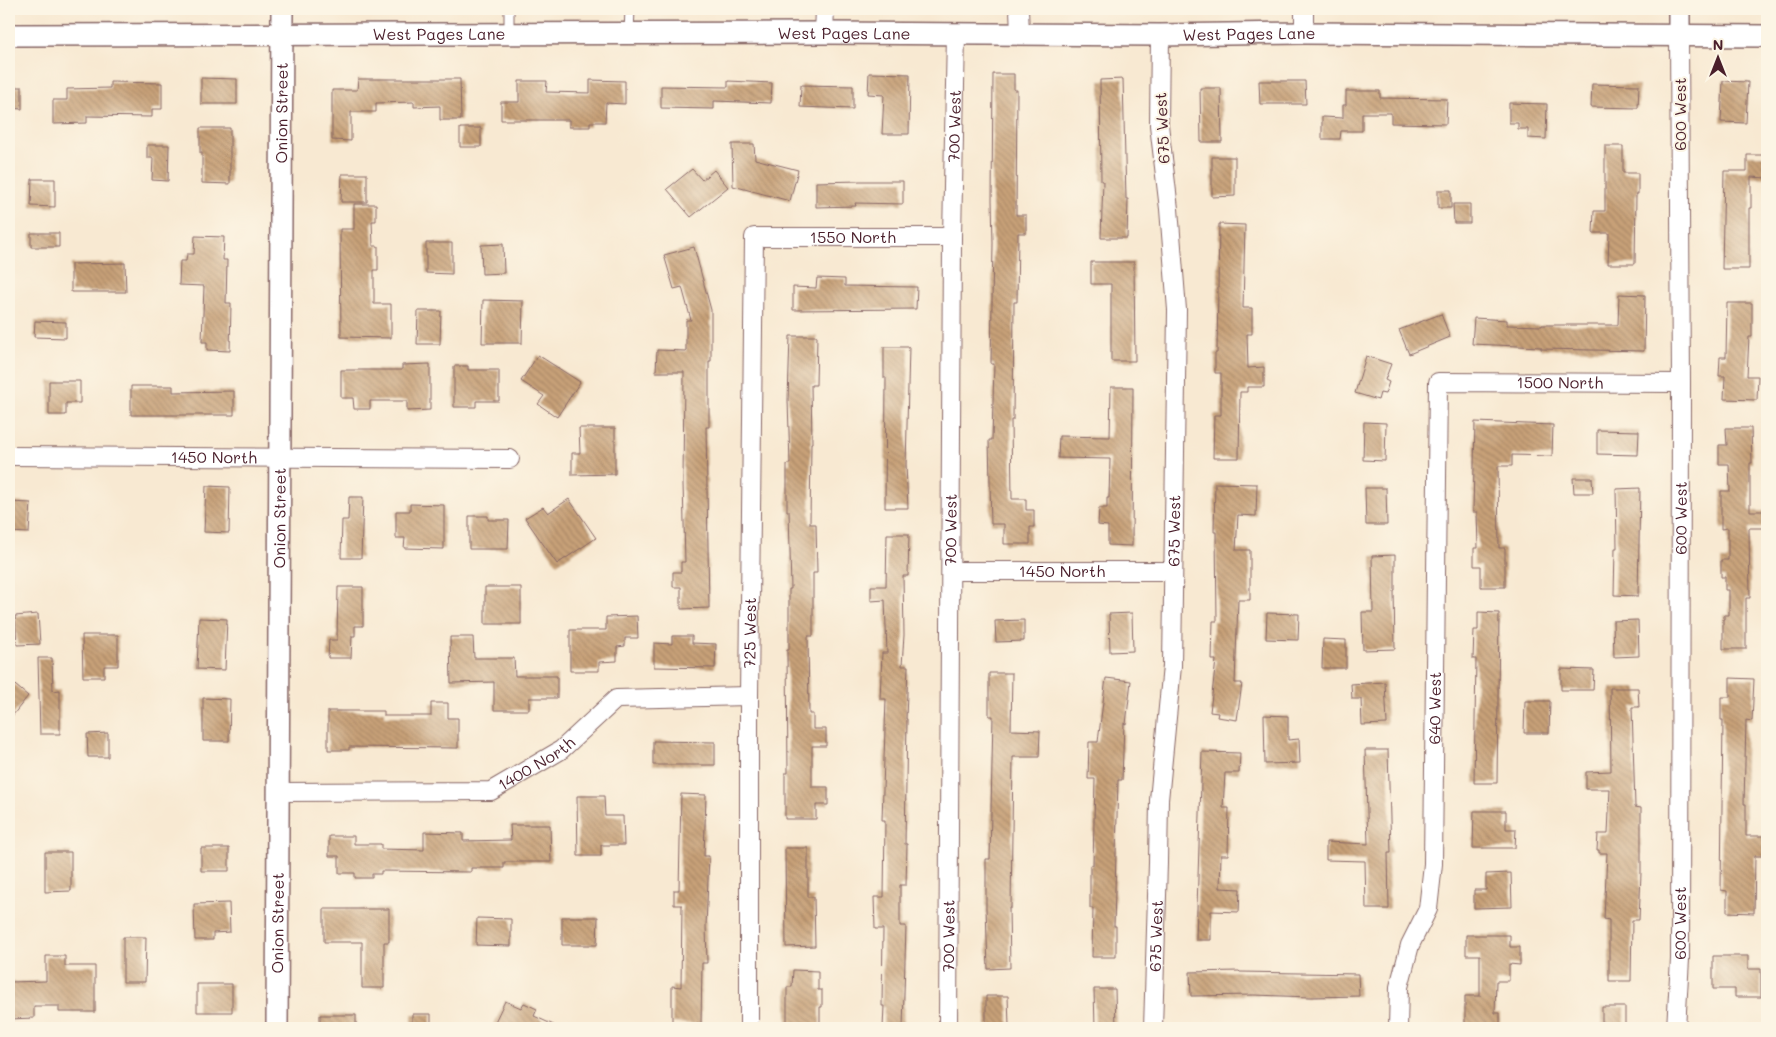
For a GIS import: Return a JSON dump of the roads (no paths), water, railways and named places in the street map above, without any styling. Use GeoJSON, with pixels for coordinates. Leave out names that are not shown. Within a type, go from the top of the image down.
{"type":"FeatureCollection","features":[{"type":"Feature","properties":{"kind":"street","name":"Onion Street"},"geometry":{"type":"LineString","coordinates":[[277,1028],[282,9]]}},
{"type":"Feature","properties":{"kind":"street"},"geometry":{"type":"LineString","coordinates":[[824,33],[825,9]]}},
{"type":"Feature","properties":{"kind":"street"},"geometry":{"type":"LineString","coordinates":[[1019,9],[1020,33]]}},
{"type":"Feature","properties":{"kind":"street"},"geometry":{"type":"LineString","coordinates":[[1304,9],[1304,33]]}},
{"type":"Feature","properties":{"kind":"street","name":"600 West"},"geometry":{"type":"LineString","coordinates":[[1676,1028],[1680,959],[1681,383],[1679,9]]}},
{"type":"Feature","properties":{"kind":"street","name":"West Pages Lane"},"geometry":{"type":"LineString","coordinates":[[9,35],[629,33],[1160,35],[1304,33],[1767,36]]}},
{"type":"Feature","properties":{"kind":"street","name":"700 West"},"geometry":{"type":"LineString","coordinates":[[948,1028],[952,571],[952,237],[956,34]]}},
{"type":"Feature","properties":{"kind":"street","name":"675 West"},"geometry":{"type":"LineString","coordinates":[[1153,1028],[1159,800],[1172,666],[1177,310],[1169,209],[1159,125],[1160,35]]}},
{"type":"Feature","properties":{"kind":"street","name":"1550 North"},"geometry":{"type":"LineString","coordinates":[[754,237],[952,237]]}},
{"type":"Feature","properties":{"kind":"street","name":"725 West"},"geometry":{"type":"LineString","coordinates":[[749,1028],[749,696],[754,237]]}},
{"type":"Feature","properties":{"kind":"street","name":"1500 North"},"geometry":{"type":"LineString","coordinates":[[1438,382],[1681,383]]}},
{"type":"Feature","properties":{"kind":"street","name":"640 West"},"geometry":{"type":"LineString","coordinates":[[1398,1028],[1399,987],[1410,945],[1428,909],[1433,864],[1438,382]]}},
{"type":"Feature","properties":{"kind":"street","name":"1450 North"},"geometry":{"type":"LineString","coordinates":[[9,456],[510,459]]}},
{"type":"Feature","properties":{"kind":"street","name":"1450 North"},"geometry":{"type":"LineString","coordinates":[[952,571],[1172,571]]}},
{"type":"Feature","properties":{"kind":"street","name":"1400 North"},"geometry":{"type":"LineString","coordinates":[[278,792],[490,791],[561,750],[616,700],[749,696]]}},
{"type":"Feature","properties":{"kind":"lane"},"geometry":{"type":"LineString","coordinates":[[508,34],[509,9]]}},
{"type":"Feature","properties":{"kind":"lane"},"geometry":{"type":"LineString","coordinates":[[629,33],[630,9]]}}]}
